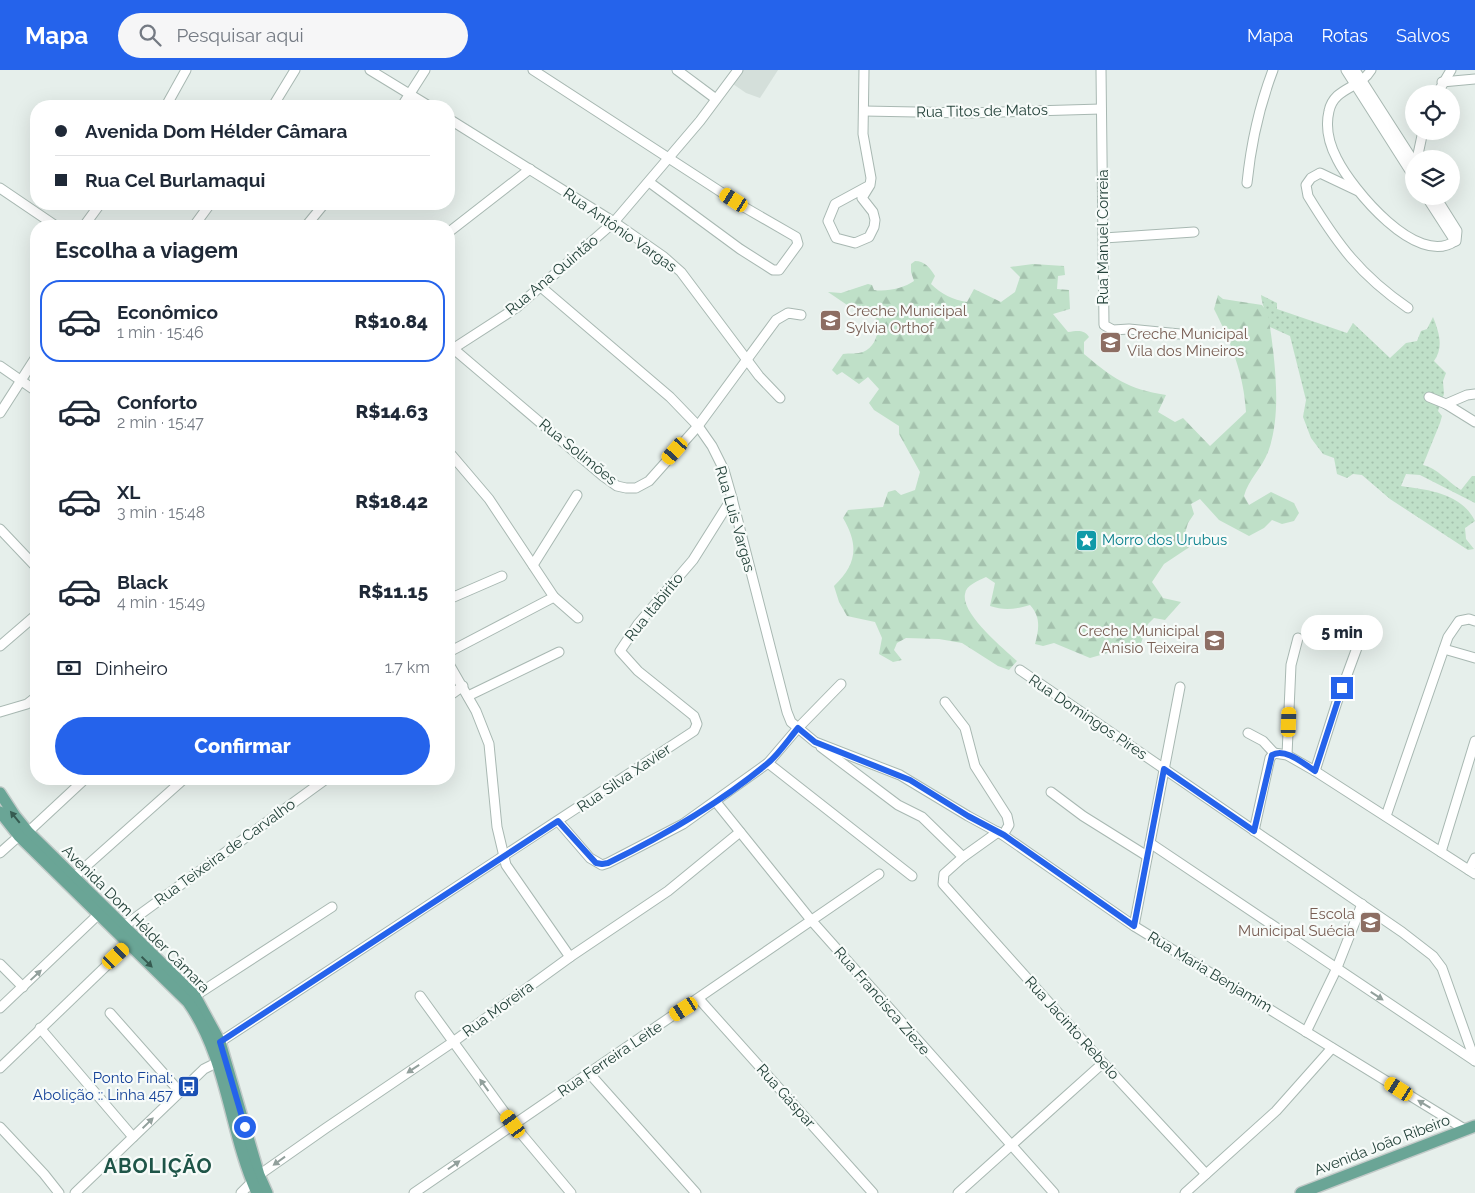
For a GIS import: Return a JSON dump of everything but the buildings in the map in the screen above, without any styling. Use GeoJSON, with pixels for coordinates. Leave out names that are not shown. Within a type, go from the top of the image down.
{"type":"FeatureCollection","features":[{"type":"Feature","properties":{"kind":"main road","name":"Avenida Dom Hélder Câmara"},"geometry":{"type":"LineString","coordinates":[[0,793],[24,834],[102,911],[124,926],[195,996],[220,1042],[256,1179],[257,1193]]}},
{"type":"Feature","properties":{"kind":"main road","name":"Avenida Dom Hélder Câmara"},"geometry":{"type":"LineString","coordinates":[[0,812],[74,877],[128,944],[188,1002],[200,1020],[218,1062],[256,1179],[267,1193]]}},
{"type":"Feature","properties":{"kind":"main road","name":"Avenida João Ribeiro"},"geometry":{"type":"LineString","coordinates":[[1301,1193],[1470,1128]]}},
{"type":"Feature","properties":{"kind":"street"},"geometry":{"type":"LineString","coordinates":[[169,100],[186,70]]}},
{"type":"Feature","properties":{"kind":"street"},"geometry":{"type":"LineString","coordinates":[[276,100],[294,70]]}},
{"type":"Feature","properties":{"kind":"street"},"geometry":{"type":"LineString","coordinates":[[370,70],[419,100]]}},
{"type":"Feature","properties":{"kind":"street"},"geometry":{"type":"LineString","coordinates":[[407,100],[425,70]]}},
{"type":"Feature","properties":{"kind":"street"},"geometry":{"type":"LineString","coordinates":[[533,70],[668,158],[796,237],[798,244],[779,270],[773,270],[740,249],[649,182]]}},
{"type":"Feature","properties":{"kind":"street"},"geometry":{"type":"LineString","coordinates":[[677,70],[716,99]]}},
{"type":"Feature","properties":{"kind":"street","name":"Rua Ana Quintão"},"geometry":{"type":"LineString","coordinates":[[455,345],[516,308],[614,222],[649,182],[738,70]]}},
{"type":"Feature","properties":{"kind":"street"},"geometry":{"type":"LineString","coordinates":[[864,70],[864,134],[870,185],[862,198],[873,212],[874,227],[869,236],[855,243],[836,238],[828,221],[835,204],[870,185]]}},
{"type":"Feature","properties":{"kind":"street","name":"Rua Manuel Correia"},"geometry":{"type":"LineString","coordinates":[[1101,70],[1104,238],[1103,319],[1107,328],[1163,331],[1180,334]]}},
{"type":"Feature","properties":{"kind":"street"},"geometry":{"type":"LineString","coordinates":[[1247,183],[1251,144],[1273,70]]}},
{"type":"Feature","properties":{"kind":"street"},"geometry":{"type":"LineString","coordinates":[[1346,70],[1358,82],[1406,150]]}},
{"type":"Feature","properties":{"kind":"street"},"geometry":{"type":"LineString","coordinates":[[1355,70],[1358,82],[1405,159]]}},
{"type":"Feature","properties":{"kind":"street"},"geometry":{"type":"LineString","coordinates":[[1371,70],[1358,82],[1338,93],[1333,99],[1327,124],[1329,137],[1338,161],[1362,193],[1396,229],[1415,242],[1439,246],[1450,245],[1455,241],[1456,231],[1440,205]]}},
{"type":"Feature","properties":{"kind":"street"},"geometry":{"type":"LineString","coordinates":[[1441,85],[1451,70]]}},
{"type":"Feature","properties":{"kind":"street"},"geometry":{"type":"LineString","coordinates":[[1442,82],[1475,79]]}},
{"type":"Feature","properties":{"kind":"street","name":"Rua Titos de Matos"},"geometry":{"type":"LineString","coordinates":[[864,111],[968,112],[1101,109]]}},
{"type":"Feature","properties":{"kind":"street","name":"Rua Antônio Vargas"},"geometry":{"type":"LineString","coordinates":[[455,123],[614,222],[664,257],[681,272],[745,358],[780,398]]}},
{"type":"Feature","properties":{"kind":"street"},"geometry":{"type":"LineString","coordinates":[[455,227],[530,169]]}},
{"type":"Feature","properties":{"kind":"street"},"geometry":{"type":"LineString","coordinates":[[1362,193],[1320,174],[1311,178],[1306,185],[1308,196],[1343,250],[1375,284],[1408,308]]}},
{"type":"Feature","properties":{"kind":"street"},"geometry":{"type":"LineString","coordinates":[[0,188],[30,208]]}},
{"type":"Feature","properties":{"kind":"street"},"geometry":{"type":"LineString","coordinates":[[1432,205],[1455,241]]}},
{"type":"Feature","properties":{"kind":"street"},"geometry":{"type":"LineString","coordinates":[[32,210],[47,220]]}},
{"type":"Feature","properties":{"kind":"street"},"geometry":{"type":"LineString","coordinates":[[311,220],[319,210]]}},
{"type":"Feature","properties":{"kind":"street"},"geometry":{"type":"LineString","coordinates":[[1104,238],[1194,232]]}},
{"type":"Feature","properties":{"kind":"street","name":"Rua Luis Vargas"},"geometry":{"type":"LineString","coordinates":[[542,287],[670,397],[698,426],[712,446],[724,470],[732,498],[787,712],[791,722],[798,728]]}},
{"type":"Feature","properties":{"kind":"street","name":"Rua Solimões"},"geometry":{"type":"LineString","coordinates":[[455,352],[617,486],[636,488],[649,481],[698,426],[745,358],[776,320],[788,313],[801,315]]}},
{"type":"Feature","properties":{"kind":"street"},"geometry":{"type":"LineString","coordinates":[[0,366],[30,387]]}},
{"type":"Feature","properties":{"kind":"street"},"geometry":{"type":"LineString","coordinates":[[0,413],[30,366]]}},
{"type":"Feature","properties":{"kind":"street"},"geometry":{"type":"LineString","coordinates":[[1446,404],[1475,394]]}},
{"type":"Feature","properties":{"kind":"street"},"geometry":{"type":"LineString","coordinates":[[1429,396],[1475,422]]}},
{"type":"Feature","properties":{"kind":"street"},"geometry":{"type":"LineString","coordinates":[[455,459],[489,499],[554,597],[578,618]]}},
{"type":"Feature","properties":{"kind":"street"},"geometry":{"type":"LineString","coordinates":[[533,565],[577,495]]}},
{"type":"Feature","properties":{"kind":"street","name":"Rua Itabirito"},"geometry":{"type":"LineString","coordinates":[[697,724],[694,716],[638,671],[620,651],[638,624],[692,560],[732,498]]}},
{"type":"Feature","properties":{"kind":"street"},"geometry":{"type":"LineString","coordinates":[[0,529],[30,560]]}},
{"type":"Feature","properties":{"kind":"street"},"geometry":{"type":"LineString","coordinates":[[455,596],[502,576]]}},
{"type":"Feature","properties":{"kind":"street"},"geometry":{"type":"LineString","coordinates":[[455,649],[554,597]]}},
{"type":"Feature","properties":{"kind":"street"},"geometry":{"type":"LineString","coordinates":[[1386,816],[1448,637],[1459,621],[1468,619],[1475,621]]}},
{"type":"Feature","properties":{"kind":"street"},"geometry":{"type":"LineString","coordinates":[[0,646],[30,620]]}},
{"type":"Feature","properties":{"kind":"street"},"geometry":{"type":"LineString","coordinates":[[1288,754],[1291,665],[1298,638]]}},
{"type":"Feature","properties":{"kind":"street"},"geometry":{"type":"LineString","coordinates":[[1315,771],[1358,645]]}},
{"type":"Feature","properties":{"kind":"street"},"geometry":{"type":"LineString","coordinates":[[1444,649],[1475,658]]}},
{"type":"Feature","properties":{"kind":"street"},"geometry":{"type":"LineString","coordinates":[[468,696],[559,652]]}},
{"type":"Feature","properties":{"kind":"street","name":"Rua Domingos Pires"},"geometry":{"type":"LineString","coordinates":[[1020,670],[1362,904],[1433,956],[1442,968],[1475,1061]]}},
{"type":"Feature","properties":{"kind":"street"},"geometry":{"type":"LineString","coordinates":[[455,673],[468,696],[489,744],[497,827],[503,857],[509,872],[570,957]]}},
{"type":"Feature","properties":{"kind":"street"},"geometry":{"type":"LineString","coordinates":[[558,821],[590,858],[602,864],[667,834],[716,802],[768,763],[798,728],[841,684]]}},
{"type":"Feature","properties":{"kind":"street"},"geometry":{"type":"LineString","coordinates":[[455,692],[463,686]]}},
{"type":"Feature","properties":{"kind":"street"},"geometry":{"type":"LineString","coordinates":[[1134,926],[1180,687]]}},
{"type":"Feature","properties":{"kind":"street"},"geometry":{"type":"LineString","coordinates":[[0,712],[30,702]]}},
{"type":"Feature","properties":{"kind":"street"},"geometry":{"type":"LineString","coordinates":[[815,742],[898,805],[922,817],[963,857],[1001,834],[1009,825],[1007,816],[975,766],[965,728],[945,702]]}},
{"type":"Feature","properties":{"kind":"street","name":"Rua Silva Xavier"},"geometry":{"type":"LineString","coordinates":[[220,1042],[694,731],[697,724]]}},
{"type":"Feature","properties":{"kind":"street","name":"Rua Maria Benjamim"},"geometry":{"type":"LineString","coordinates":[[798,728],[815,742],[900,775],[1001,834],[1134,926],[1332,1048],[1470,1128]]}},
{"type":"Feature","properties":{"kind":"street"},"geometry":{"type":"LineString","coordinates":[[1248,733],[1263,741],[1274,753],[1288,754],[1472,872],[1475,858]]}},
{"type":"Feature","properties":{"kind":"street"},"geometry":{"type":"LineString","coordinates":[[1441,852],[1475,741]]}},
{"type":"Feature","properties":{"kind":"street"},"geometry":{"type":"LineString","coordinates":[[1254,831],[1270,758],[1274,753]]}},
{"type":"Feature","properties":{"kind":"street"},"geometry":{"type":"LineString","coordinates":[[768,763],[912,876]]}},
{"type":"Feature","properties":{"kind":"street"},"geometry":{"type":"LineString","coordinates":[[0,853],[78,785]]}},
{"type":"Feature","properties":{"kind":"street"},"geometry":{"type":"LineString","coordinates":[[74,877],[177,785]]}},
{"type":"Feature","properties":{"kind":"street","name":"Rua Teixeira de Carvalho"},"geometry":{"type":"LineString","coordinates":[[124,926],[318,785]]}},
{"type":"Feature","properties":{"kind":"street"},"geometry":{"type":"LineString","coordinates":[[1051,792],[1083,816],[1148,856]]}},
{"type":"Feature","properties":{"kind":"street","name":"Rua Francisca Zieze"},"geometry":{"type":"LineString","coordinates":[[716,802],[811,920],[1054,1193]]}},
{"type":"Feature","properties":{"kind":"street","name":"Rua Moreira"},"geometry":{"type":"LineString","coordinates":[[241,1193],[256,1179],[326,1128],[453,1042],[570,957],[668,891],[740,832]]}},
{"type":"Feature","properties":{"kind":"street"},"geometry":{"type":"LineString","coordinates":[[1150,843],[1336,970],[1475,1061]]}},
{"type":"Feature","properties":{"kind":"street","name":"Rua Jacinto Rebelo"},"geometry":{"type":"LineString","coordinates":[[963,857],[944,874],[942,880],[945,887],[1103,1063],[1206,1174]]}},
{"type":"Feature","properties":{"kind":"street","name":"Rua Ferreira Leite"},"geometry":{"type":"LineString","coordinates":[[414,1193],[589,1072],[700,999],[879,874]]}},
{"type":"Feature","properties":{"kind":"street"},"geometry":{"type":"LineString","coordinates":[[1306,1032],[1336,970],[1362,904]]}},
{"type":"Feature","properties":{"kind":"street"},"geometry":{"type":"LineString","coordinates":[[195,996],[332,907]]}},
{"type":"Feature","properties":{"kind":"street"},"geometry":{"type":"LineString","coordinates":[[0,1008],[102,911]]}},
{"type":"Feature","properties":{"kind":"street"},"geometry":{"type":"LineString","coordinates":[[0,1068],[128,944]]}},
{"type":"Feature","properties":{"kind":"street"},"geometry":{"type":"LineString","coordinates":[[0,964],[23,988]]}},
{"type":"Feature","properties":{"kind":"street"},"geometry":{"type":"LineString","coordinates":[[420,996],[513,1124],[571,1193]]}},
{"type":"Feature","properties":{"kind":"street","name":"Rua Gáspar"},"geometry":{"type":"LineString","coordinates":[[700,999],[873,1193]]}},
{"type":"Feature","properties":{"kind":"street"},"geometry":{"type":"LineString","coordinates":[[110,1012],[180,1092]]}},
{"type":"Feature","properties":{"kind":"street"},"geometry":{"type":"LineString","coordinates":[[40,1028],[133,1137]]}},
{"type":"Feature","properties":{"kind":"street"},"geometry":{"type":"LineString","coordinates":[[1185,1193],[1276,1111],[1332,1048]]}},
{"type":"Feature","properties":{"kind":"street"},"geometry":{"type":"LineString","coordinates":[[76,1193],[204,1069],[218,1062]]}},
{"type":"Feature","properties":{"kind":"street"},"geometry":{"type":"LineString","coordinates":[[958,1193],[1103,1063]]}},
{"type":"Feature","properties":{"kind":"street"},"geometry":{"type":"LineString","coordinates":[[589,1072],[696,1193]]}},
{"type":"Feature","properties":{"kind":"street"},"geometry":{"type":"LineString","coordinates":[[0,1127],[44,1174],[58,1193]]}},
{"type":"Feature","properties":{"kind":"shaded area"},"geometry":{"type":"Polygon","coordinates":[[[743,70],[778,70],[760,98],[746,93],[733,84],[743,70]]]}},
{"type":"Feature","properties":{"kind":"green space"},"geometry":{"type":"Polygon","coordinates":[[[919,261],[931,270],[935,276],[931,284],[939,291],[952,298],[967,302],[974,289],[1001,302],[1015,292],[1020,277],[1010,267],[1033,264],[1064,266],[1065,275],[1058,276],[1057,289],[1069,290],[1070,309],[1053,314],[1068,332],[1080,331],[1087,334],[1089,337],[1084,342],[1084,354],[1112,376],[1131,386],[1166,395],[1158,412],[1175,422],[1183,418],[1210,446],[1246,412],[1243,385],[1236,359],[1214,309],[1218,295],[1223,299],[1262,305],[1268,313],[1273,347],[1276,383],[1275,420],[1273,437],[1268,452],[1244,496],[1249,505],[1271,492],[1294,503],[1299,513],[1294,521],[1282,524],[1272,520],[1264,528],[1249,536],[1219,520],[1200,499],[1191,504],[1194,514],[1188,523],[1185,533],[1191,546],[1164,564],[1152,582],[1163,598],[1181,602],[1165,620],[1154,618],[1148,624],[1141,643],[1134,649],[1111,652],[1090,658],[1054,643],[1043,646],[1035,644],[1038,623],[1034,610],[1030,605],[1010,609],[990,606],[995,583],[986,577],[968,588],[965,594],[966,602],[969,611],[976,621],[1017,661],[1009,670],[998,666],[962,643],[939,639],[906,638],[897,643],[894,650],[902,660],[893,662],[879,654],[882,638],[875,622],[847,616],[839,602],[834,586],[847,570],[853,554],[852,537],[843,518],[848,510],[883,507],[888,492],[895,490],[901,495],[915,490],[920,472],[899,434],[899,426],[874,410],[869,403],[879,389],[868,377],[859,384],[842,372],[837,375],[832,370],[843,354],[861,353],[869,348],[876,338],[877,325],[876,319],[869,308],[853,309],[828,292],[841,293],[868,284],[872,285],[874,290],[890,290],[900,287],[914,281],[911,264],[919,261]]]}},
{"type":"Feature","properties":{"kind":"green space"},"geometry":{"type":"Polygon","coordinates":[[[1261,295],[1277,303],[1277,309],[1347,333],[1353,323],[1390,358],[1406,343],[1417,341],[1421,331],[1427,329],[1433,317],[1439,334],[1440,345],[1434,361],[1446,373],[1443,381],[1444,394],[1438,411],[1442,416],[1423,465],[1438,472],[1461,490],[1472,476],[1475,476],[1475,503],[1420,475],[1406,474],[1401,486],[1443,494],[1461,504],[1475,521],[1465,528],[1466,539],[1474,549],[1468,550],[1390,499],[1362,475],[1353,474],[1347,478],[1337,474],[1334,458],[1323,454],[1311,438],[1303,417],[1306,400],[1290,336],[1270,327],[1261,295]]]}},
{"type":"Feature","properties":{"kind":"place","name":"Creche Municipal Sylvia Orthof"},"geometry":{"type":"Point","coordinates":[830,320]}},
{"type":"Feature","properties":{"kind":"place","name":"Creche Municipal Vila dos Mineiros"},"geometry":{"type":"Point","coordinates":[1111,343]}},
{"type":"Feature","properties":{"kind":"place","name":"Morro dos Urubus"},"geometry":{"type":"Point","coordinates":[1086,540]}},
{"type":"Feature","properties":{"kind":"place","name":"Creche Municipal An¡sio Teixeira"},"geometry":{"type":"Point","coordinates":[1215,640]}},
{"type":"Feature","properties":{"kind":"place","name":"Escola Municipal Suécia"},"geometry":{"type":"Point","coordinates":[1371,923]}},
{"type":"Feature","properties":{"kind":"place","name":"Ponto Final: Abolição :: Linha 457"},"geometry":{"type":"Point","coordinates":[189,1087]}},
{"type":"Feature","properties":{"kind":"district","name":"ABOLIÇÃO"},"geometry":{"type":"Point","coordinates":[158,1166]}},
{"type":"Feature","properties":{"kind":"route"},"geometry":{"type":"LineString","coordinates":[[245,1127],[220,1042],[558,821],[590,858],[596,863],[608,863],[667,834],[716,802],[768,763],[798,728],[815,742],[910,780],[968,816],[1004,835],[1134,926],[1164,769],[1254,831],[1270,758],[1274,753],[1278,752],[1288,754],[1315,771],[1342,688]]}}]}
